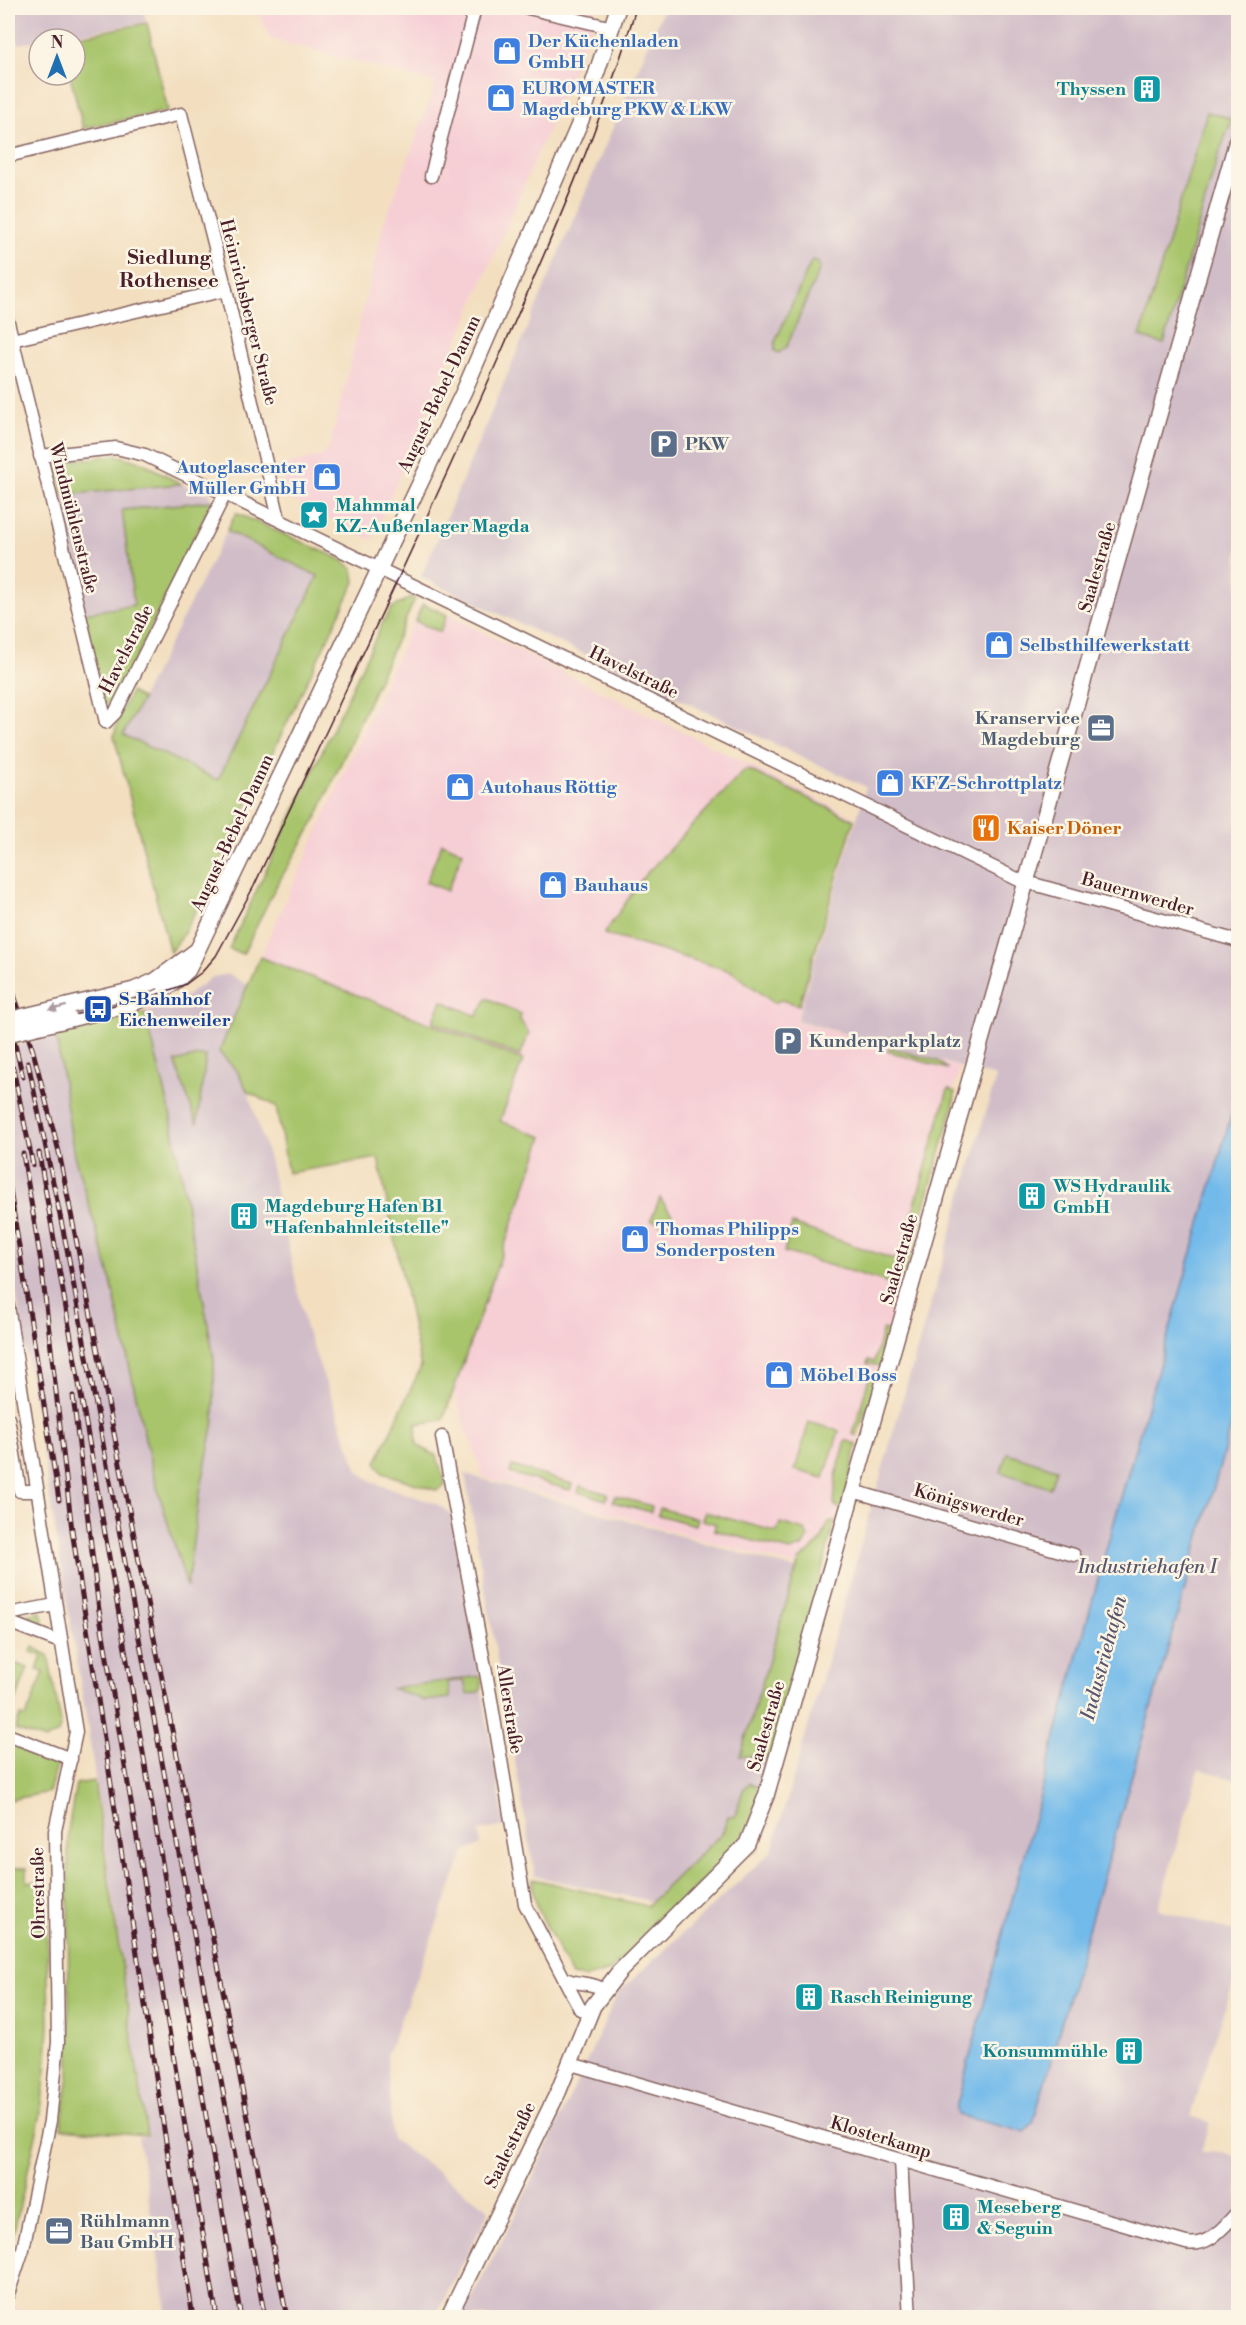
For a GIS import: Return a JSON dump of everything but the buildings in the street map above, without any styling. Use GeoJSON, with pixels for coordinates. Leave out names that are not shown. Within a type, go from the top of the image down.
{"type":"FeatureCollection","features":[{"type":"Feature","properties":{"kind":"main road","name":"August-Bebel-Damm"},"geometry":{"type":"LineString","coordinates":[[157,988],[188,970],[464,391],[581,120],[618,8]]}},
{"type":"Feature","properties":{"kind":"main road","name":"Saalestraße"},"geometry":{"type":"LineString","coordinates":[[448,2318],[571,2064],[590,2013],[604,1990],[619,1972],[747,1844],[766,1796],[1239,137]]}},
{"type":"Feature","properties":{"kind":"main road"},"geometry":{"type":"LineString","coordinates":[[8,1020],[134,990],[157,988]]}},
{"type":"Feature","properties":{"kind":"main road"},"geometry":{"type":"LineString","coordinates":[[8,1034],[136,1002],[157,988]]}},
{"type":"Feature","properties":{"kind":"street"},"geometry":{"type":"LineString","coordinates":[[431,176],[475,8]]}},
{"type":"Feature","properties":{"kind":"street"},"geometry":{"type":"LineString","coordinates":[[528,8],[613,28]]}},
{"type":"Feature","properties":{"kind":"street","name":"Heinrichsberger Straße"},"geometry":{"type":"LineString","coordinates":[[8,156],[181,114],[226,290],[279,519]]}},
{"type":"Feature","properties":{"kind":"street"},"geometry":{"type":"LineString","coordinates":[[12,340],[226,290]]}},
{"type":"Feature","properties":{"kind":"street","name":"Windmühlenstraße"},"geometry":{"type":"LineString","coordinates":[[8,322],[106,722]]}},
{"type":"Feature","properties":{"kind":"street","name":"Havelstraße"},"geometry":{"type":"LineString","coordinates":[[40,456],[128,449],[156,460],[1027,883]]}},
{"type":"Feature","properties":{"kind":"street","name":"Havelstraße"},"geometry":{"type":"LineString","coordinates":[[106,722],[114,713],[225,494]]}},
{"type":"Feature","properties":{"kind":"street","name":"Bauernwerder"},"geometry":{"type":"LineString","coordinates":[[1027,883],[1239,941]]}},
{"type":"Feature","properties":{"kind":"street","name":"Ohrestraße"},"geometry":{"type":"LineString","coordinates":[[8,1306],[13,1362],[37,1491],[76,1732],[55,1831],[58,2042],[50,2121],[23,2249],[8,2290]]}},
{"type":"Feature","properties":{"kind":"street"},"geometry":{"type":"LineString","coordinates":[[8,1418],[20,1491],[37,1491]]}},
{"type":"Feature","properties":{"kind":"street","name":"Allerstraße"},"geometry":{"type":"LineString","coordinates":[[442,1437],[492,1705],[525,1904],[580,2008],[590,2013]]}},
{"type":"Feature","properties":{"kind":"street","name":"Königswerder"},"geometry":{"type":"LineString","coordinates":[[853,1491],[1074,1555]]}},
{"type":"Feature","properties":{"kind":"street"},"geometry":{"type":"LineString","coordinates":[[8,1614],[55,1605]]}},
{"type":"Feature","properties":{"kind":"street"},"geometry":{"type":"LineString","coordinates":[[8,1622],[60,1642]]}},
{"type":"Feature","properties":{"kind":"street"},"geometry":{"type":"LineString","coordinates":[[8,1735],[71,1759]]}},
{"type":"Feature","properties":{"kind":"street"},"geometry":{"type":"LineString","coordinates":[[565,1979],[598,1986],[604,1990]]}},
{"type":"Feature","properties":{"kind":"street","name":"Klosterkamp"},"geometry":{"type":"LineString","coordinates":[[571,2064],[1182,2242],[1205,2242],[1239,2212]]}},
{"type":"Feature","properties":{"kind":"street"},"geometry":{"type":"LineString","coordinates":[[901,2161],[910,2318]]}},
{"type":"Feature","properties":{"kind":"shaded area"},"geometry":{"type":"Polygon","coordinates":[[[11,8],[143,8],[146,22],[87,32],[87,27],[27,27],[27,43],[19,44],[11,8]]]}},
{"type":"Feature","properties":{"kind":"shaded area"},"geometry":{"type":"Polygon","coordinates":[[[256,8],[597,8],[594,22],[372,540],[291,499],[278,466],[322,456],[330,446],[383,226],[436,83],[271,39],[256,8]]]}},
{"type":"Feature","properties":{"kind":"shaded area"},"geometry":{"type":"Polygon","coordinates":[[[664,8],[1238,8],[1238,1092],[1106,1550],[1041,1787],[957,2115],[1023,2131],[1232,1426],[1238,1427],[1238,1780],[1199,1769],[1158,1909],[1238,1933],[1238,1969],[1190,2116],[1210,2122],[1201,2152],[1222,2152],[1238,2157],[1238,2317],[462,2317],[517,2212],[618,1993],[772,1851],[996,1077],[797,1020],[866,787],[421,577],[664,8]]]}},
{"type":"Feature","properties":{"kind":"shaded area"},"geometry":{"type":"Polygon","coordinates":[[[181,484],[210,494],[212,501],[122,510],[134,605],[84,613],[63,495],[181,484]]]}},
{"type":"Feature","properties":{"kind":"shaded area"},"geometry":{"type":"Polygon","coordinates":[[[227,531],[318,576],[218,780],[123,735],[227,531]]]}},
{"type":"Feature","properties":{"kind":"shaded area"},"geometry":{"type":"Polygon","coordinates":[[[422,602],[855,818],[796,1021],[960,1067],[821,1573],[483,1477],[453,1389],[543,1137],[500,1121],[523,1060],[260,957],[422,602]]]}},
{"type":"Feature","properties":{"kind":"shaded area"},"geometry":{"type":"Polygon","coordinates":[[[229,974],[248,986],[219,1052],[237,1071],[248,1092],[269,1159],[306,1328],[358,1471],[374,1483],[437,1504],[452,1515],[505,1826],[479,1831],[481,1844],[464,1853],[387,2055],[392,2139],[490,2210],[435,2317],[168,2317],[138,2137],[148,2136],[88,1729],[8,1243],[8,1048],[145,1013],[184,998],[212,977],[229,974]]]}},
{"type":"Feature","properties":{"kind":"shaded area"},"geometry":{"type":"Polygon","coordinates":[[[465,1474],[819,1576],[760,1791],[672,1906],[535,1876],[465,1474]]]}},
{"type":"Feature","properties":{"kind":"shaded area"},"geometry":{"type":"Polygon","coordinates":[[[13,2306],[39,2317],[8,2317],[13,2306]]]}},
{"type":"Feature","properties":{"kind":"green space"},"geometry":{"type":"Polygon","coordinates":[[[147,23],[168,111],[83,128],[73,87],[87,87],[87,35],[147,23]]]}},
{"type":"Feature","properties":{"kind":"green space"},"geometry":{"type":"Polygon","coordinates":[[[1207,112],[1229,118],[1231,122],[1218,156],[1164,344],[1140,337],[1207,112]]]}},
{"type":"Feature","properties":{"kind":"green space"},"geometry":{"type":"Polygon","coordinates":[[[812,260],[817,261],[820,268],[787,346],[779,353],[775,351],[775,342],[812,260]]]}},
{"type":"Feature","properties":{"kind":"green space"},"geometry":{"type":"Polygon","coordinates":[[[116,455],[144,463],[181,484],[63,495],[57,463],[116,455]]]}},
{"type":"Feature","properties":{"kind":"green space"},"geometry":{"type":"Polygon","coordinates":[[[212,501],[113,705],[103,703],[84,613],[134,605],[122,510],[212,501]]]}},
{"type":"Feature","properties":{"kind":"green space"},"geometry":{"type":"Polygon","coordinates":[[[236,513],[340,559],[353,569],[355,582],[201,901],[181,938],[170,952],[114,736],[119,715],[131,692],[142,699],[123,735],[218,780],[318,576],[227,531],[236,513]]]}},
{"type":"Feature","properties":{"kind":"green space"},"geometry":{"type":"Polygon","coordinates":[[[411,597],[415,599],[315,821],[275,888],[243,954],[229,949],[383,622],[392,608],[411,597]]]}},
{"type":"Feature","properties":{"kind":"green space"},"geometry":{"type":"Polygon","coordinates":[[[423,604],[447,615],[440,632],[415,621],[423,604]]]}},
{"type":"Feature","properties":{"kind":"green space"},"geometry":{"type":"Polygon","coordinates":[[[749,770],[854,820],[799,1005],[781,1000],[774,1003],[731,971],[604,934],[644,876],[744,771],[749,770]]]}},
{"type":"Feature","properties":{"kind":"green space"},"geometry":{"type":"Polygon","coordinates":[[[442,843],[463,852],[447,891],[426,882],[442,843]]]}},
{"type":"Feature","properties":{"kind":"green space"},"geometry":{"type":"Polygon","coordinates":[[[260,957],[523,1060],[500,1121],[543,1137],[443,1420],[416,1424],[417,1445],[437,1456],[445,1484],[438,1491],[383,1473],[376,1463],[421,1367],[378,1158],[288,1173],[276,1106],[248,1092],[237,1071],[219,1052],[260,957]]]}},
{"type":"Feature","properties":{"kind":"green space"},"geometry":{"type":"Polygon","coordinates":[[[487,998],[521,1014],[520,1020],[529,1033],[520,1056],[433,1022],[442,1001],[477,1016],[487,998]]]}},
{"type":"Feature","properties":{"kind":"green space"},"geometry":{"type":"Polygon","coordinates":[[[145,1013],[169,1107],[214,1359],[214,1421],[198,1503],[187,1587],[152,1470],[109,1272],[74,1155],[56,1035],[145,1013]]]}},
{"type":"Feature","properties":{"kind":"green space"},"geometry":{"type":"Polygon","coordinates":[[[891,1048],[938,1061],[948,1069],[887,1051],[891,1048]]]}},
{"type":"Feature","properties":{"kind":"green space"},"geometry":{"type":"Polygon","coordinates":[[[206,1056],[197,1124],[175,1062],[206,1056]]]}},
{"type":"Feature","properties":{"kind":"green space"},"geometry":{"type":"Polygon","coordinates":[[[948,1089],[955,1092],[954,1104],[907,1268],[900,1279],[890,1283],[784,1252],[792,1224],[899,1261],[948,1089]]]}},
{"type":"Feature","properties":{"kind":"green space"},"geometry":{"type":"Polygon","coordinates":[[[660,1198],[673,1216],[666,1225],[651,1220],[660,1198]]]}},
{"type":"Feature","properties":{"kind":"green space"},"geometry":{"type":"Polygon","coordinates":[[[883,1329],[892,1332],[881,1366],[867,1364],[868,1360],[874,1362],[883,1329]]]}},
{"type":"Feature","properties":{"kind":"green space"},"geometry":{"type":"Polygon","coordinates":[[[864,1372],[878,1378],[870,1407],[866,1408],[857,1436],[853,1434],[869,1378],[863,1376],[864,1372]]]}},
{"type":"Feature","properties":{"kind":"green space"},"geometry":{"type":"Polygon","coordinates":[[[809,1422],[839,1431],[824,1478],[795,1470],[809,1422]]]}},
{"type":"Feature","properties":{"kind":"green space"},"geometry":{"type":"Polygon","coordinates":[[[846,1440],[857,1445],[843,1506],[838,1508],[834,1504],[836,1476],[846,1440]]]}},
{"type":"Feature","properties":{"kind":"green space"},"geometry":{"type":"Polygon","coordinates":[[[1007,1453],[1056,1469],[1050,1488],[1001,1472],[1007,1453]]]}},
{"type":"Feature","properties":{"kind":"green space"},"geometry":{"type":"Polygon","coordinates":[[[512,1466],[572,1484],[570,1490],[510,1473],[512,1466]]]}},
{"type":"Feature","properties":{"kind":"green space"},"geometry":{"type":"Polygon","coordinates":[[[580,1486],[608,1494],[606,1500],[578,1492],[580,1486]]]}},
{"type":"Feature","properties":{"kind":"green space"},"geometry":{"type":"Polygon","coordinates":[[[615,1496],[652,1506],[651,1512],[613,1502],[615,1496]]]}},
{"type":"Feature","properties":{"kind":"green space"},"geometry":{"type":"Polygon","coordinates":[[[660,1508],[697,1519],[695,1525],[658,1515],[660,1508]]]}},
{"type":"Feature","properties":{"kind":"green space"},"geometry":{"type":"Polygon","coordinates":[[[705,1512],[777,1532],[780,1523],[805,1530],[808,1538],[802,1547],[790,1551],[714,1530],[716,1524],[702,1520],[705,1512]]]}},
{"type":"Feature","properties":{"kind":"green space"},"geometry":{"type":"Polygon","coordinates":[[[835,1521],[771,1758],[740,1756],[799,1561],[820,1542],[829,1522],[835,1521]]]}},
{"type":"Feature","properties":{"kind":"green space"},"geometry":{"type":"Polygon","coordinates":[[[41,1612],[45,1630],[17,1619],[17,1617],[41,1612]]]}},
{"type":"Feature","properties":{"kind":"green space"},"geometry":{"type":"Polygon","coordinates":[[[33,1647],[48,1655],[61,1723],[58,1733],[45,1740],[15,1730],[20,1716],[26,1717],[44,1672],[37,1670],[42,1656],[31,1652],[33,1647]]]}},
{"type":"Feature","properties":{"kind":"green space"},"geometry":{"type":"Polygon","coordinates":[[[8,1661],[28,1668],[12,1711],[8,1709],[8,1661]]]}},
{"type":"Feature","properties":{"kind":"green space"},"geometry":{"type":"Polygon","coordinates":[[[481,1676],[482,1688],[479,1692],[467,1694],[464,1680],[448,1682],[450,1698],[425,1701],[392,1688],[481,1676]]]}},
{"type":"Feature","properties":{"kind":"green space"},"geometry":{"type":"Polygon","coordinates":[[[8,1744],[58,1763],[49,1792],[8,1800],[8,1744]]]}},
{"type":"Feature","properties":{"kind":"green space"},"geometry":{"type":"Polygon","coordinates":[[[94,1781],[147,2135],[61,2128],[69,2075],[68,1831],[76,1784],[94,1781]]]}},
{"type":"Feature","properties":{"kind":"green space"},"geometry":{"type":"Polygon","coordinates":[[[749,1783],[762,1789],[747,1830],[723,1862],[610,1971],[586,1978],[572,1976],[539,1911],[533,1892],[533,1879],[647,1906],[723,1832],[728,1816],[735,1817],[743,1790],[749,1783]]]}},
{"type":"Feature","properties":{"kind":"green space"},"geometry":{"type":"Polygon","coordinates":[[[8,1868],[27,1868],[27,1882],[46,1882],[49,2027],[40,2118],[8,2257],[8,1868]]]}},
{"type":"Feature","properties":{"kind":"water","name":"Industriehafen I"},"geometry":{"type":"Polygon","coordinates":[[[1238,1092],[1238,1402],[1033,2123],[1024,2132],[957,2115],[956,2108],[1106,1550],[1238,1092]]]}},
{"type":"Feature","properties":{"kind":"tram line"},"geometry":{"type":"LineString","coordinates":[[8,1031],[156,995],[186,984],[202,972],[216,956],[254,886],[522,306],[592,137],[636,8]]}},
{"type":"Feature","properties":{"kind":"railway"},"geometry":{"type":"LineString","coordinates":[[8,977],[33,1051],[59,1152],[287,2318]]}},
{"type":"Feature","properties":{"kind":"railway"},"geometry":{"type":"LineString","coordinates":[[8,1016],[23,1077]]}},
{"type":"Feature","properties":{"kind":"railway"},"geometry":{"type":"LineString","coordinates":[[28,1062],[67,1249],[265,2318]]}},
{"type":"Feature","properties":{"kind":"railway"},"geometry":{"type":"LineString","coordinates":[[13,1068],[33,1165]]}},
{"type":"Feature","properties":{"kind":"railway"},"geometry":{"type":"LineString","coordinates":[[39,1153],[241,2318]]}},
{"type":"Feature","properties":{"kind":"railway"},"geometry":{"type":"LineString","coordinates":[[23,1154],[41,1262],[72,1530],[193,2318]]}},
{"type":"Feature","properties":{"kind":"railway"},"geometry":{"type":"LineString","coordinates":[[8,1177],[59,1500]]}},
{"type":"Feature","properties":{"kind":"railway"},"geometry":{"type":"LineString","coordinates":[[73,1396],[99,1610],[217,2318]]}},
{"type":"Feature","properties":{"kind":"place","name":"Der Küchenladen GmbH"},"geometry":{"type":"Point","coordinates":[507,51]}},
{"type":"Feature","properties":{"kind":"place","name":"Thyssen"},"geometry":{"type":"Point","coordinates":[1147,89]}},
{"type":"Feature","properties":{"kind":"place","name":"EUROMASTER Magdeburg PKW & LKW"},"geometry":{"type":"Point","coordinates":[501,98]}},
{"type":"Feature","properties":{"kind":"place","name":"PKW"},"geometry":{"type":"Point","coordinates":[664,444]}},
{"type":"Feature","properties":{"kind":"place","name":"Autoglascenter Müller GmbH"},"geometry":{"type":"Point","coordinates":[327,477]}},
{"type":"Feature","properties":{"kind":"place","name":"Mahnmal KZ-Außenlager Magda"},"geometry":{"type":"Point","coordinates":[314,515]}},
{"type":"Feature","properties":{"kind":"place","name":"Selbsthilfewerkstatt"},"geometry":{"type":"Point","coordinates":[999,645]}},
{"type":"Feature","properties":{"kind":"place","name":"Kranservice Magdeburg"},"geometry":{"type":"Point","coordinates":[1101,728]}},
{"type":"Feature","properties":{"kind":"place","name":"KFZ-Schrottplatz"},"geometry":{"type":"Point","coordinates":[890,783]}},
{"type":"Feature","properties":{"kind":"place","name":"Autohaus Röttig"},"geometry":{"type":"Point","coordinates":[460,787]}},
{"type":"Feature","properties":{"kind":"place","name":"Kaiser Döner"},"geometry":{"type":"Point","coordinates":[986,828]}},
{"type":"Feature","properties":{"kind":"place","name":"Bauhaus"},"geometry":{"type":"Point","coordinates":[553,885]}},
{"type":"Feature","properties":{"kind":"place","name":"S-Bahnhof Eichenweiler"},"geometry":{"type":"Point","coordinates":[98,1009]}},
{"type":"Feature","properties":{"kind":"place","name":"Kundenparkplatz"},"geometry":{"type":"Point","coordinates":[788,1041]}},
{"type":"Feature","properties":{"kind":"place","name":"WS Hydraulik GmbH"},"geometry":{"type":"Point","coordinates":[1032,1196]}},
{"type":"Feature","properties":{"kind":"place","name":"Magdeburg Hafen B1 \"Hafenbahnleitstelle\""},"geometry":{"type":"Point","coordinates":[244,1216]}},
{"type":"Feature","properties":{"kind":"place","name":"Thomas Philipps Sonderposten"},"geometry":{"type":"Point","coordinates":[635,1239]}},
{"type":"Feature","properties":{"kind":"place","name":"Möbel Boss"},"geometry":{"type":"Point","coordinates":[779,1375]}},
{"type":"Feature","properties":{"kind":"place","name":"Rasch Reinigung"},"geometry":{"type":"Point","coordinates":[809,1997]}},
{"type":"Feature","properties":{"kind":"place","name":"Konsummühle"},"geometry":{"type":"Point","coordinates":[1129,2051]}},
{"type":"Feature","properties":{"kind":"place","name":"Meseberg & Seguin"},"geometry":{"type":"Point","coordinates":[956,2217]}},
{"type":"Feature","properties":{"kind":"place","name":"Rühlmann Bau GmbH"},"geometry":{"type":"Point","coordinates":[59,2231]}},
{"type":"Feature","properties":{"kind":"district","name":"Siedlung Rothensee"},"geometry":{"type":"Point","coordinates":[169,268]}},
{"type":"Feature","properties":{"kind":"water label","name":"Industriehafen"},"geometry":{"type":"Point","coordinates":[1103,1658]}}]}
